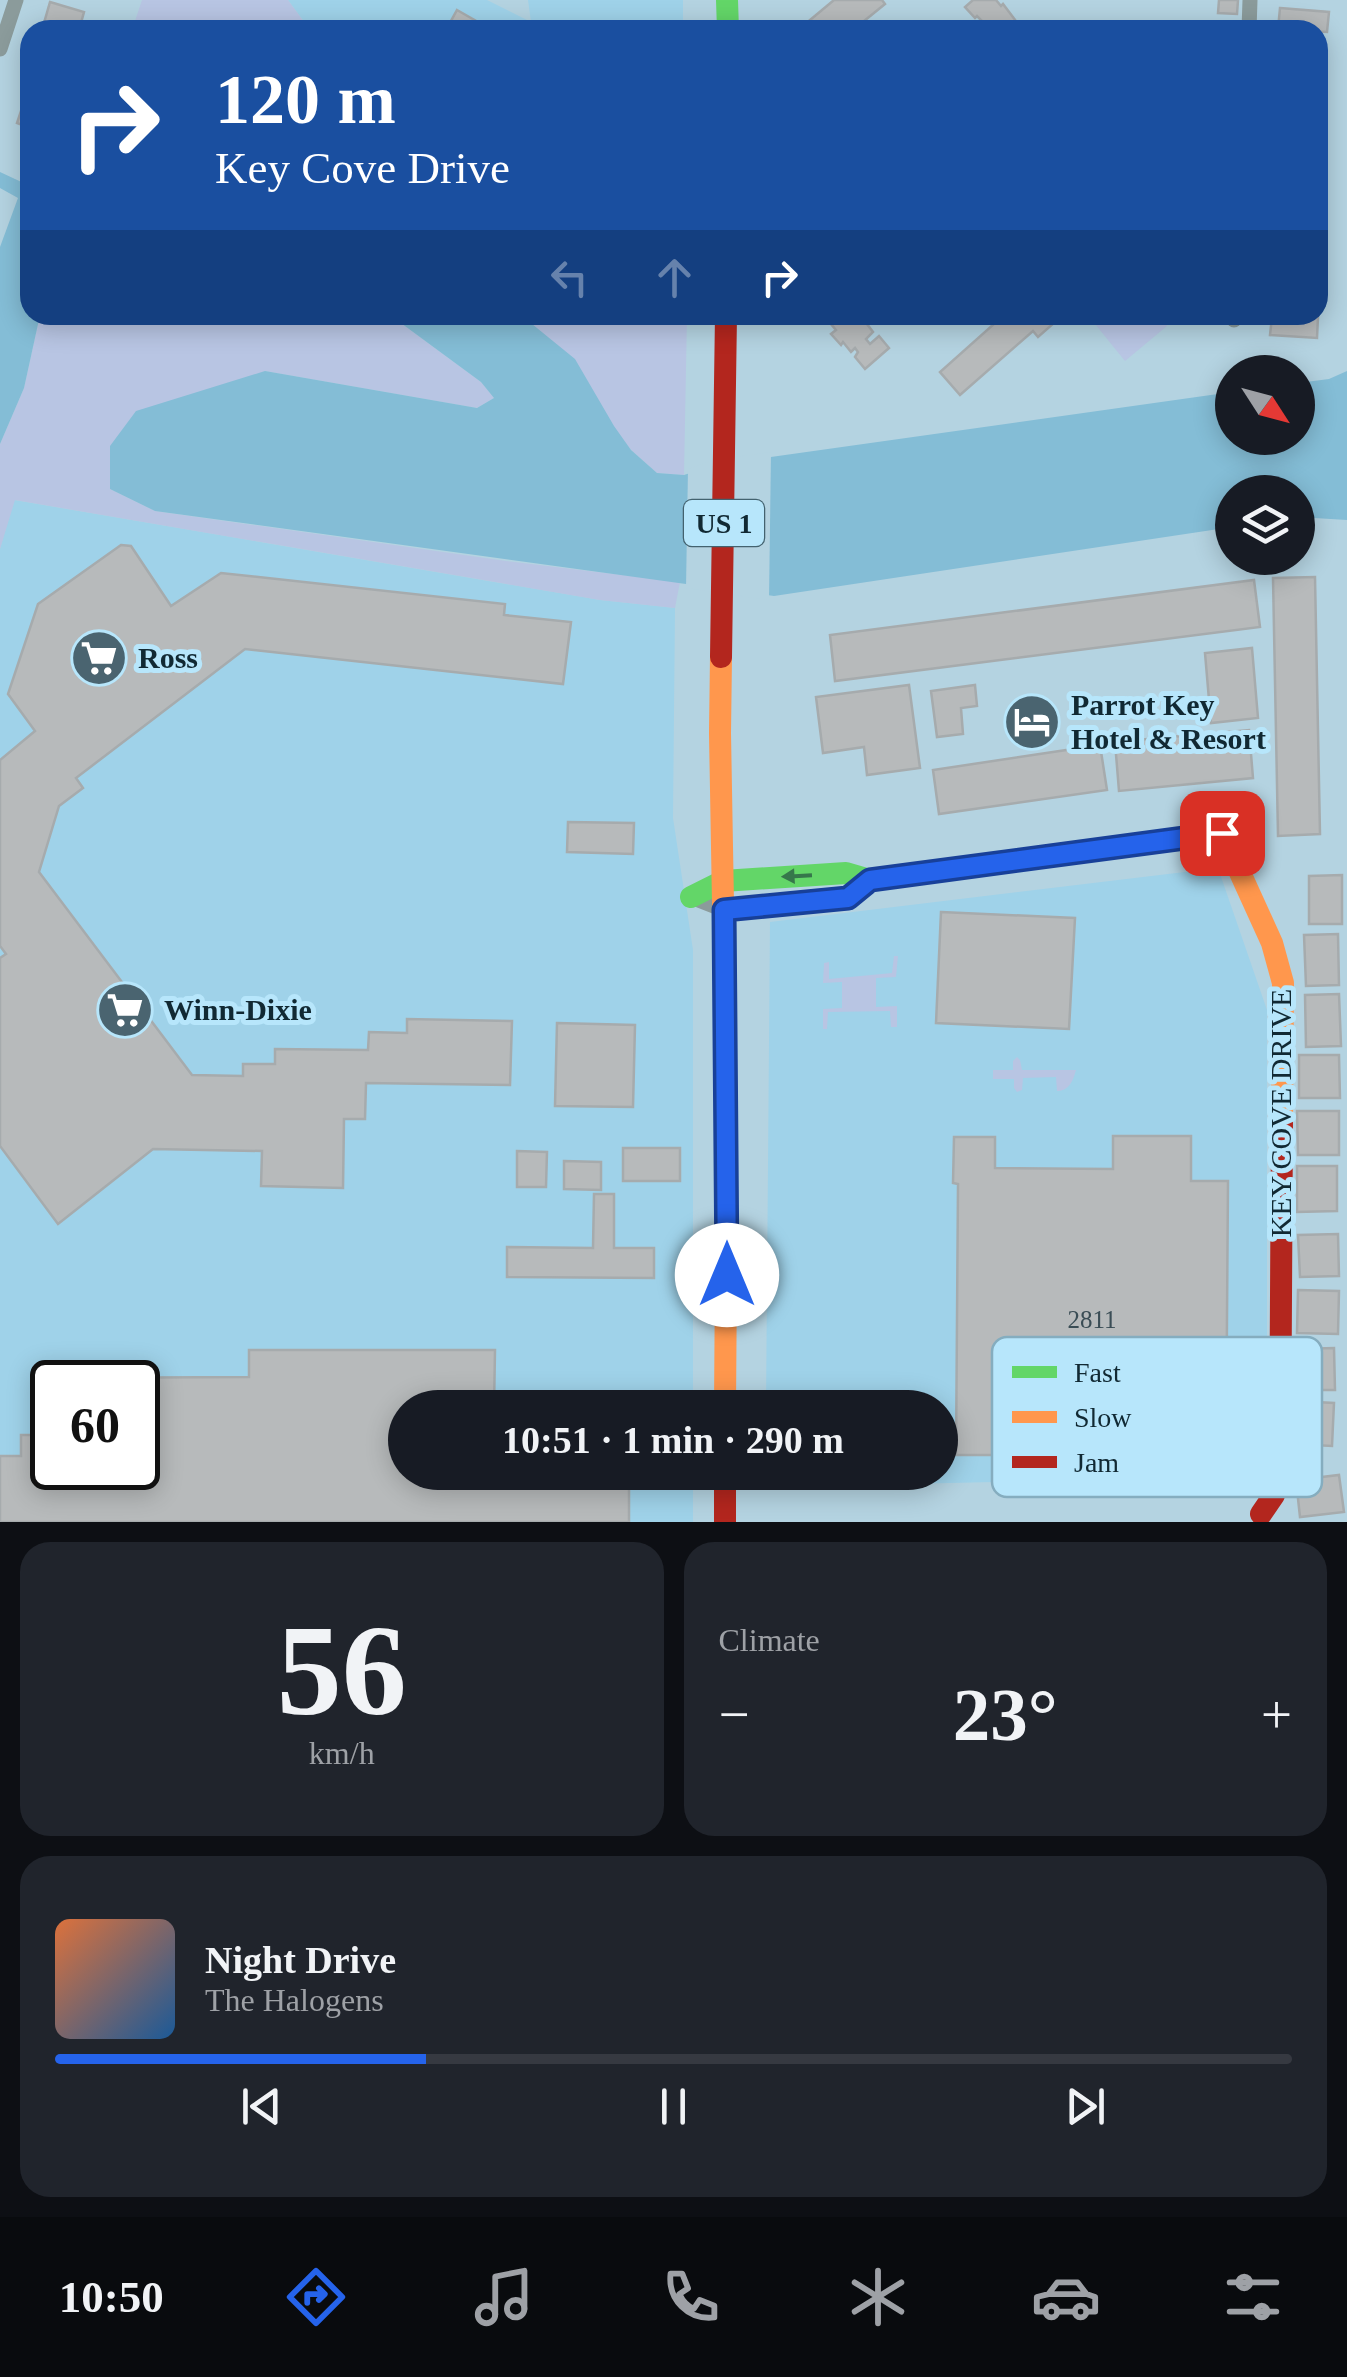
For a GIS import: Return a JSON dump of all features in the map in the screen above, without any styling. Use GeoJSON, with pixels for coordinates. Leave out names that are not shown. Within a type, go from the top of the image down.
{"type":"FeatureCollection","features":[{"type":"Feature","properties":{"kind":"street"},"geometry":{"type":"LineString","coordinates":[[0,50],[16,0]]}},
{"type":"Feature","properties":{"kind":"street","name":"US 1"},"geometry":{"type":"LineString","coordinates":[[725,1390],[728,1131],[720,732],[726,325]]}},
{"type":"Feature","properties":{"kind":"street","name":"KEY COVE DRIVE"},"geometry":{"type":"LineString","coordinates":[[690,896],[723,881],[846,873],[870,880],[1222,833],[1272,943],[1284,982],[1281,1337]]}},
{"type":"Feature","properties":{"kind":"street","name":"KEY COVE DRIVE"},"geometry":{"type":"LineString","coordinates":[[690,896],[724,910],[848,898],[870,880]]}},
{"type":"Feature","properties":{"kind":"street"},"geometry":{"type":"LineString","coordinates":[[725,1490],[725,1522]]}},
{"type":"Feature","properties":{"kind":"street","name":"KEY COVE DRIVE"},"geometry":{"type":"LineString","coordinates":[[1261,1514],[1273,1497]]}},
{"type":"Feature","properties":{"kind":"shaded area"},"geometry":{"type":"Polygon","coordinates":[[[142,0],[288,0],[303,20],[135,20],[142,0]]]}},
{"type":"Feature","properties":{"kind":"shaded area"},"geometry":{"type":"Polygon","coordinates":[[[288,0],[487,0],[527,20],[303,20],[288,0]]]}},
{"type":"Feature","properties":{"kind":"shaded area"},"geometry":{"type":"Polygon","coordinates":[[[528,0],[683,0],[683,20],[531,20],[528,0]]]}},
{"type":"Feature","properties":{"kind":"shaded area"},"geometry":{"type":"Polygon","coordinates":[[[0,172],[20,181],[20,325],[38,325],[24,388],[0,444],[0,247],[18,198],[0,188],[0,172]]]}},
{"type":"Feature","properties":{"kind":"shaded area"},"geometry":{"type":"Polygon","coordinates":[[[38,325],[404,325],[481,382],[494,398],[477,408],[265,371],[110,489],[155,511],[680,582],[675,608],[600,600],[15,500],[0,549],[0,444],[24,388],[38,325]]]}},
{"type":"Feature","properties":{"kind":"shaded area"},"geometry":{"type":"Polygon","coordinates":[[[404,325],[533,325],[575,359],[631,450],[657,473],[684,475],[715,465],[1215,394],[1215,455],[1315,455],[1315,381],[1347,371],[1347,520],[1315,518],[1315,475],[1215,475],[1215,530],[774,596],[155,511],[110,489],[110,446],[136,411],[265,371],[477,408],[494,398],[481,382],[404,325]]]}},
{"type":"Feature","properties":{"kind":"shaded area"},"geometry":{"type":"Polygon","coordinates":[[[529,325],[687,325],[684,475],[657,473],[631,450],[529,325]]]}},
{"type":"Feature","properties":{"kind":"shaded area"},"geometry":{"type":"Polygon","coordinates":[[[1096,325],[1166,325],[1167,326],[1125,361],[1096,325]]]}},
{"type":"Feature","properties":{"kind":"shaded area"},"geometry":{"type":"Polygon","coordinates":[[[14,500],[600,600],[675,608],[673,818],[693,950],[693,1390],[388,1390],[388,1490],[693,1490],[693,1522],[0,1522],[0,549],[14,500]]]}},
{"type":"Feature","properties":{"kind":"shaded area"},"geometry":{"type":"Polygon","coordinates":[[[1218,868],[1267,1010],[1267,1337],[992,1337],[992,1482],[958,1483],[958,1390],[766,1390],[770,922],[1218,868]]]}},
{"type":"Feature","properties":{"kind":"shaded area"},"geometry":{"type":"Polygon","coordinates":[[[894,956],[898,956],[896,977],[876,978],[876,1007],[897,1006],[897,1027],[891,1027],[890,1011],[828,1012],[827,1029],[823,1029],[823,1009],[842,1008],[842,982],[823,983],[824,963],[829,962],[829,979],[892,973],[894,956]]]}},
{"type":"Feature","properties":{"kind":"shaded area"},"geometry":{"type":"Polygon","coordinates":[[[1017,1057],[1022,1070],[1076,1070],[1065,1089],[1057,1091],[1056,1077],[1023,1078],[1022,1090],[1017,1092],[1014,1079],[993,1079],[993,1070],[1013,1070],[1017,1057]]]}},
{"type":"Feature","properties":{"kind":"pier"},"geometry":{"type":"Polygon","coordinates":[[[771,452],[769,600],[686,588],[688,469],[714,460],[771,452]]]}},
{"type":"Feature","properties":{"kind":"building"},"geometry":{"type":"Polygon","coordinates":[[[834,0],[882,0],[885,4],[865,20],[810,20],[834,0]]]}},
{"type":"Feature","properties":{"kind":"building"},"geometry":{"type":"Polygon","coordinates":[[[973,0],[996,0],[1015,20],[981,20],[965,7],[973,0]]]}},
{"type":"Feature","properties":{"kind":"building"},"geometry":{"type":"Polygon","coordinates":[[[1219,0],[1238,0],[1237,14],[1218,13],[1219,0]]]}},
{"type":"Feature","properties":{"kind":"building"},"geometry":{"type":"Polygon","coordinates":[[[50,2],[84,12],[82,20],[45,20],[50,2]]]}},
{"type":"Feature","properties":{"kind":"building"},"geometry":{"type":"Polygon","coordinates":[[[1280,8],[1329,12],[1328,22],[1279,20],[1280,8]]]}},
{"type":"Feature","properties":{"kind":"building"},"geometry":{"type":"Polygon","coordinates":[[[457,10],[474,20],[452,20],[457,10]]]}},
{"type":"Feature","properties":{"kind":"building"},"geometry":{"type":"Polygon","coordinates":[[[832,325],[868,325],[873,332],[866,339],[870,344],[879,336],[889,348],[865,369],[855,357],[855,348],[851,352],[831,334],[836,330],[832,325]]]}},
{"type":"Feature","properties":{"kind":"building"},"geometry":{"type":"Polygon","coordinates":[[[993,325],[1052,325],[1038,337],[1033,331],[960,395],[940,372],[993,325]]]}},
{"type":"Feature","properties":{"kind":"building"},"geometry":{"type":"Polygon","coordinates":[[[1271,325],[1318,325],[1317,338],[1270,335],[1271,325]]]}},
{"type":"Feature","properties":{"kind":"building"},"geometry":{"type":"Polygon","coordinates":[[[121,545],[131,546],[171,606],[221,573],[505,604],[504,615],[571,622],[563,684],[245,649],[76,778],[83,788],[59,806],[39,872],[192,1075],[243,1076],[243,1064],[275,1064],[275,1049],[368,1050],[369,1032],[407,1033],[407,1019],[512,1021],[510,1085],[366,1083],[365,1119],[344,1119],[343,1188],[261,1186],[262,1151],[153,1149],[58,1224],[0,1146],[0,958],[6,954],[0,946],[0,760],[35,731],[8,694],[38,604],[121,545]]]}},
{"type":"Feature","properties":{"kind":"building"},"geometry":{"type":"Polygon","coordinates":[[[1315,577],[1320,834],[1278,836],[1273,578],[1315,577]]]}},
{"type":"Feature","properties":{"kind":"building"},"geometry":{"type":"Polygon","coordinates":[[[1254,580],[1260,627],[835,681],[830,635],[1254,580]]]}},
{"type":"Feature","properties":{"kind":"building"},"geometry":{"type":"Polygon","coordinates":[[[1252,648],[1258,718],[1211,723],[1205,653],[1252,648]]]}},
{"type":"Feature","properties":{"kind":"building"},"geometry":{"type":"Polygon","coordinates":[[[909,685],[920,768],[867,775],[864,747],[823,753],[816,697],[909,685]]]}},
{"type":"Feature","properties":{"kind":"building"},"geometry":{"type":"Polygon","coordinates":[[[975,685],[977,706],[961,708],[963,734],[937,737],[931,691],[975,685]]]}},
{"type":"Feature","properties":{"kind":"building"},"geometry":{"type":"Polygon","coordinates":[[[1249,730],[1253,778],[1119,791],[1115,742],[1249,730]]]}},
{"type":"Feature","properties":{"kind":"building"},"geometry":{"type":"Polygon","coordinates":[[[1100,745],[1107,790],[939,814],[933,770],[1100,745]]]}},
{"type":"Feature","properties":{"kind":"building"},"geometry":{"type":"Polygon","coordinates":[[[568,822],[634,823],[633,854],[567,852],[568,822]]]}},
{"type":"Feature","properties":{"kind":"building"},"geometry":{"type":"Polygon","coordinates":[[[1342,875],[1342,924],[1309,924],[1309,876],[1342,875]]]}},
{"type":"Feature","properties":{"kind":"building"},"geometry":{"type":"Polygon","coordinates":[[[941,912],[1075,918],[1069,1029],[936,1023],[941,912]]]}},
{"type":"Feature","properties":{"kind":"building"},"geometry":{"type":"Polygon","coordinates":[[[1338,934],[1339,985],[1306,986],[1304,935],[1338,934]]]}},
{"type":"Feature","properties":{"kind":"building"},"geometry":{"type":"Polygon","coordinates":[[[1339,994],[1341,1046],[1306,1047],[1305,995],[1339,994]]]}},
{"type":"Feature","properties":{"kind":"building"},"geometry":{"type":"Polygon","coordinates":[[[557,1023],[635,1025],[633,1107],[555,1106],[557,1023]]]}},
{"type":"Feature","properties":{"kind":"building"},"geometry":{"type":"Polygon","coordinates":[[[1299,1055],[1339,1055],[1340,1098],[1299,1098],[1299,1055]]]}},
{"type":"Feature","properties":{"kind":"building"},"geometry":{"type":"Polygon","coordinates":[[[1297,1111],[1339,1111],[1339,1155],[1298,1155],[1297,1111]]]}},
{"type":"Feature","properties":{"kind":"building"},"geometry":{"type":"Polygon","coordinates":[[[1113,1136],[1191,1136],[1191,1181],[1228,1181],[1227,1337],[992,1337],[992,1455],[958,1455],[958,1184],[953,1183],[954,1137],[995,1137],[995,1168],[1113,1169],[1113,1136]]]}},
{"type":"Feature","properties":{"kind":"building"},"geometry":{"type":"Polygon","coordinates":[[[623,1148],[680,1148],[680,1181],[623,1181],[623,1148]]]}},
{"type":"Feature","properties":{"kind":"building"},"geometry":{"type":"Polygon","coordinates":[[[517,1151],[547,1152],[546,1187],[517,1187],[517,1151]]]}},
{"type":"Feature","properties":{"kind":"building"},"geometry":{"type":"Polygon","coordinates":[[[564,1161],[601,1162],[601,1190],[564,1189],[564,1161]]]}},
{"type":"Feature","properties":{"kind":"building"},"geometry":{"type":"Polygon","coordinates":[[[1297,1166],[1337,1166],[1337,1211],[1297,1212],[1297,1166]]]}},
{"type":"Feature","properties":{"kind":"building"},"geometry":{"type":"Polygon","coordinates":[[[594,1194],[614,1194],[614,1248],[654,1248],[654,1278],[507,1277],[507,1247],[593,1248],[594,1194]]]}},
{"type":"Feature","properties":{"kind":"building"},"geometry":{"type":"Polygon","coordinates":[[[1338,1234],[1339,1276],[1300,1277],[1298,1235],[1338,1234]]]}},
{"type":"Feature","properties":{"kind":"building"},"geometry":{"type":"Polygon","coordinates":[[[1298,1290],[1339,1291],[1338,1334],[1297,1333],[1298,1290]]]}},
{"type":"Feature","properties":{"kind":"building"},"geometry":{"type":"Polygon","coordinates":[[[1322,1348],[1334,1348],[1335,1390],[1322,1390],[1322,1348]]]}},
{"type":"Feature","properties":{"kind":"building"},"geometry":{"type":"Polygon","coordinates":[[[249,1350],[495,1350],[494,1390],[388,1390],[388,1490],[629,1490],[629,1522],[0,1522],[0,1456],[21,1456],[21,1435],[30,1435],[30,1490],[160,1490],[160,1377],[249,1377],[249,1350]]]}},
{"type":"Feature","properties":{"kind":"building"},"geometry":{"type":"Polygon","coordinates":[[[1322,1402],[1334,1403],[1332,1446],[1322,1445],[1322,1402]]]}},
{"type":"Feature","properties":{"kind":"building"},"geometry":{"type":"Polygon","coordinates":[[[1339,1475],[1344,1512],[1300,1517],[1298,1497],[1322,1497],[1322,1477],[1339,1475]]]}},
{"type":"Feature","properties":{"kind":"traffic: fast"},"geometry":{"type":"LineString","coordinates":[[727,0],[728,20]]}},
{"type":"Feature","properties":{"kind":"traffic: fast"},"geometry":{"type":"LineString","coordinates":[[691,897],[723,881],[846,873],[870,880],[1129,845]]}},
{"type":"Feature","properties":{"kind":"traffic: slow"},"geometry":{"type":"LineString","coordinates":[[721,657],[727,1131],[725,1390]]}},
{"type":"Feature","properties":{"kind":"traffic: slow"},"geometry":{"type":"LineString","coordinates":[[1129,845],[1222,833],[1272,943],[1283,983],[1282,1120]]}},
{"type":"Feature","properties":{"kind":"traffic: jam"},"geometry":{"type":"LineString","coordinates":[[721,657],[726,325]]}},
{"type":"Feature","properties":{"kind":"traffic: jam"},"geometry":{"type":"LineString","coordinates":[[1281,1337],[1282,1120]]}},
{"type":"Feature","properties":{"kind":"traffic: jam"},"geometry":{"type":"LineString","coordinates":[[725,1490],[725,1522]]}},
{"type":"Feature","properties":{"kind":"traffic: jam"},"geometry":{"type":"LineString","coordinates":[[1261,1514],[1273,1497]]}},
{"type":"Feature","properties":{"kind":"place","name":"Ross"},"geometry":{"type":"Point","coordinates":[99,658]}},
{"type":"Feature","properties":{"kind":"place","name":"Parrot Key Hotel & Resort"},"geometry":{"type":"Point","coordinates":[1032,722]}},
{"type":"Feature","properties":{"kind":"place","name":"Winn-Dixie"},"geometry":{"type":"Point","coordinates":[125,1010]}},
{"type":"Feature","properties":{"kind":"route"},"geometry":{"type":"LineString","coordinates":[[727,1275],[724,910],[848,898],[870,880],[1222,833]]}}]}
